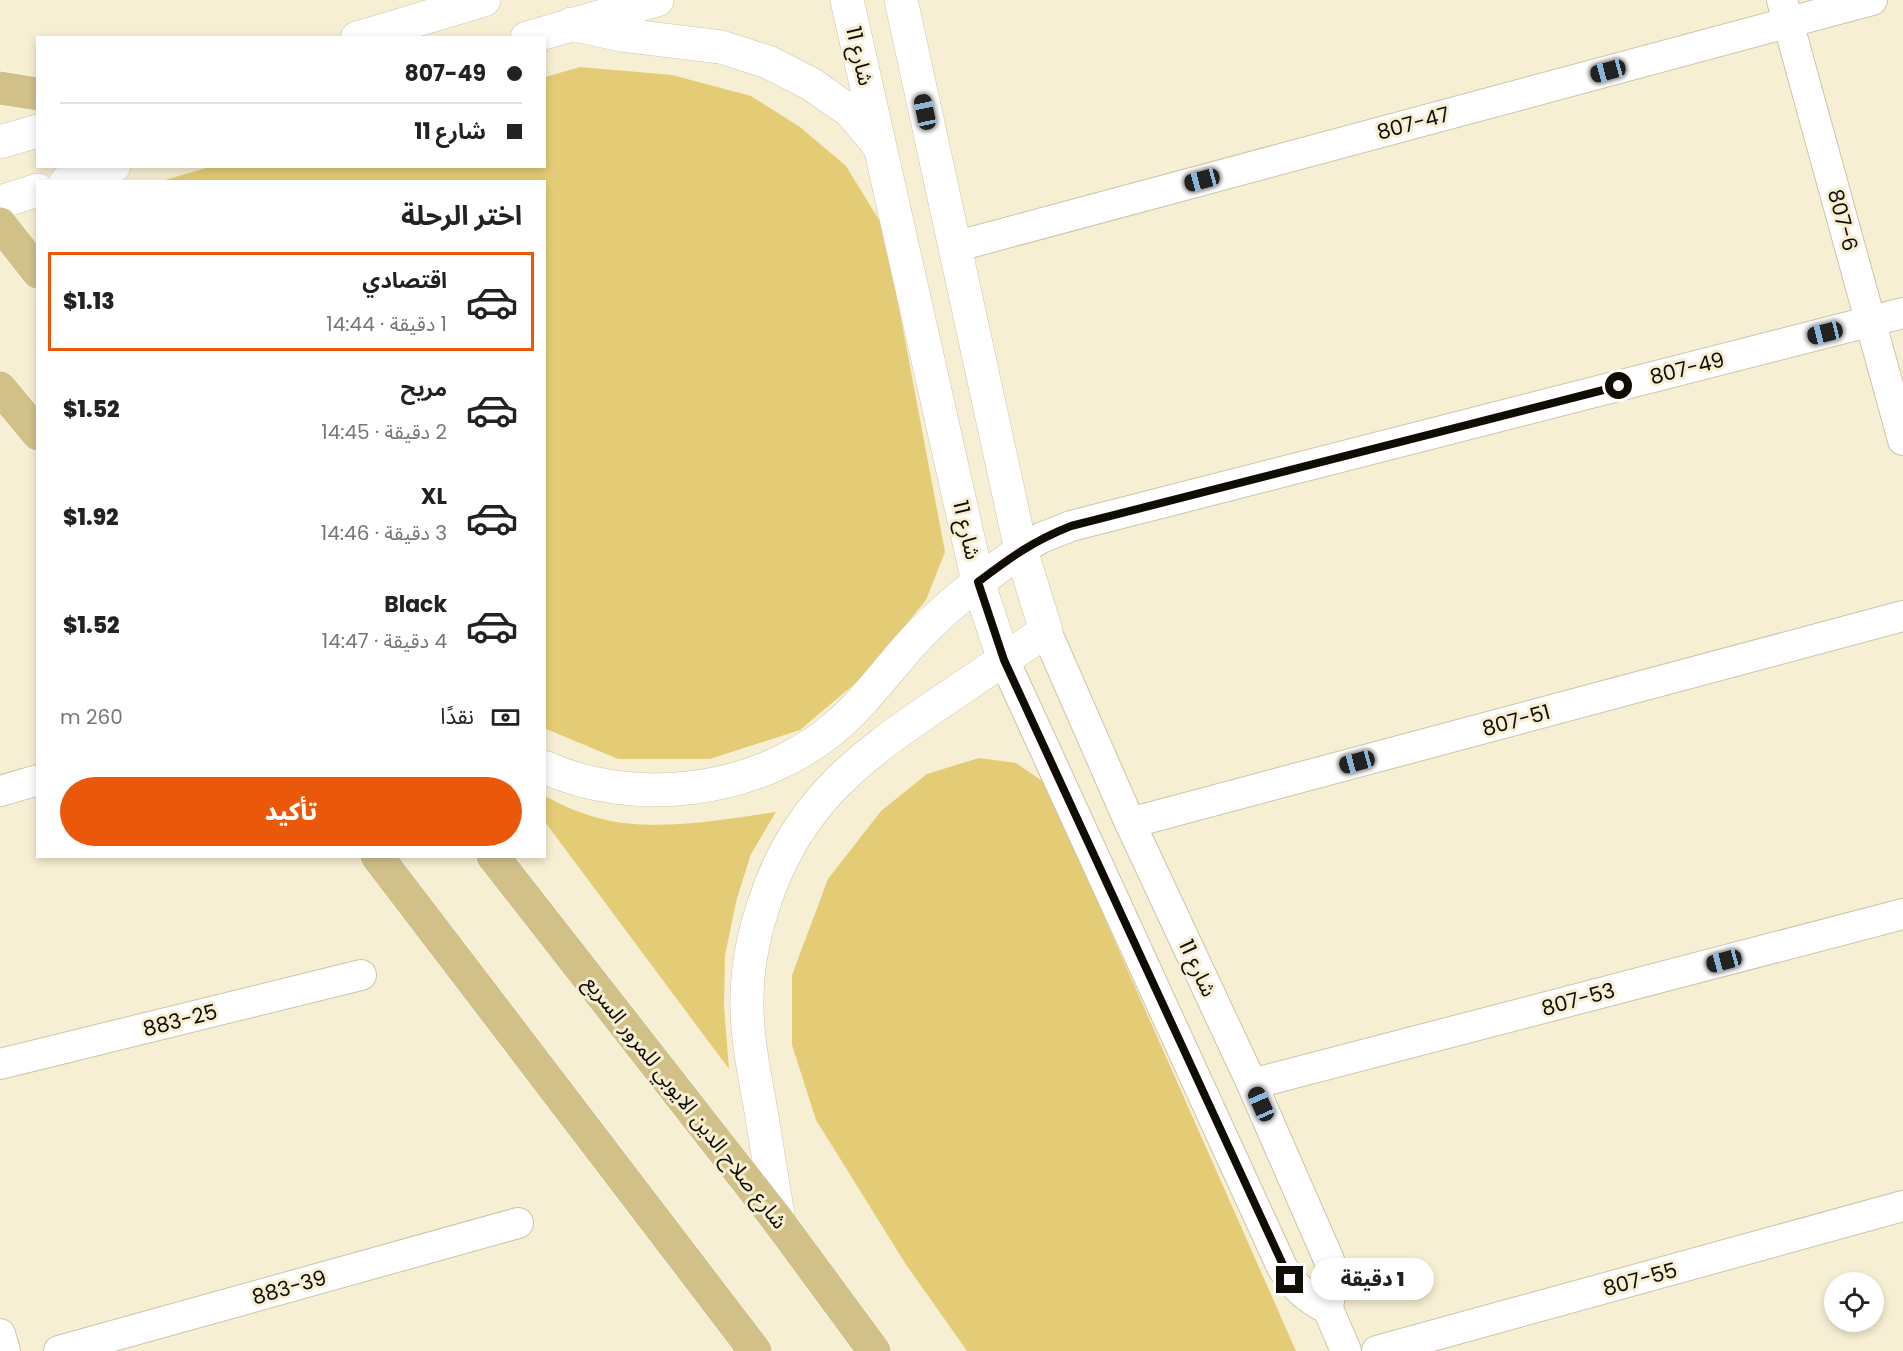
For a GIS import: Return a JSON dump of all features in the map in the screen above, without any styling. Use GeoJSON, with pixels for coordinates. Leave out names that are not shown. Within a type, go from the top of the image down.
{"type":"FeatureCollection","features":[{"type":"Feature","properties":{"kind":"main road"},"geometry":{"type":"LineString","coordinates":[[0,88],[36,94]]}},
{"type":"Feature","properties":{"kind":"main road"},"geometry":{"type":"LineString","coordinates":[[0,224],[36,269]]}},
{"type":"Feature","properties":{"kind":"main road"},"geometry":{"type":"LineString","coordinates":[[1,390],[36,432]]}},
{"type":"Feature","properties":{"kind":"main road"},"geometry":{"type":"LineString","coordinates":[[379,858],[756,1351]]}},
{"type":"Feature","properties":{"kind":"main road","name":"شارع صلاح الدين الايوبي للمرور السريع"},"geometry":{"type":"LineString","coordinates":[[496,858],[779,1221],[874,1351]]}},
{"type":"Feature","properties":{"kind":"street"},"geometry":{"type":"LineString","coordinates":[[364,36],[484,0]]}},
{"type":"Feature","properties":{"kind":"street"},"geometry":{"type":"LineString","coordinates":[[533,36],[657,0]]}},
{"type":"Feature","properties":{"kind":"street","name":"شارع 11"},"geometry":{"type":"LineString","coordinates":[[847,0],[978,582],[1004,660],[1282,1267],[1301,1292],[1328,1309],[1332,1276],[1329,1260],[1252,1084],[1130,823],[1046,631],[1021,550],[901,0]]}},
{"type":"Feature","properties":{"kind":"street","name":"807-47"},"geometry":{"type":"LineString","coordinates":[[954,247],[1785,11],[1872,0]]}},
{"type":"Feature","properties":{"kind":"street","name":"807-6"},"geometry":{"type":"LineString","coordinates":[[1785,11],[1903,440]]}},
{"type":"Feature","properties":{"kind":"street"},"geometry":{"type":"LineString","coordinates":[[571,24],[621,35],[674,40],[721,48],[768,62],[811,84],[851,112],[880,146]]}},
{"type":"Feature","properties":{"kind":"street"},"geometry":{"type":"LineString","coordinates":[[0,142],[36,132]]}},
{"type":"Feature","properties":{"kind":"street"},"geometry":{"type":"LineString","coordinates":[[72,180],[108,168]]}},
{"type":"Feature","properties":{"kind":"street"},"geometry":{"type":"LineString","coordinates":[[0,202],[36,191]]}},
{"type":"Feature","properties":{"kind":"street","name":"807-49"},"geometry":{"type":"LineString","coordinates":[[1021,550],[1041,538],[1071,526],[1903,313]]}},
{"type":"Feature","properties":{"kind":"street"},"geometry":{"type":"LineString","coordinates":[[546,768],[563,776],[602,785],[642,789],[682,789],[745,776],[776,764],[804,750],[832,730],[858,706],[910,644],[943,611],[1021,550]]}},
{"type":"Feature","properties":{"kind":"street","name":"807-51"},"geometry":{"type":"LineString","coordinates":[[1130,823],[1903,616]]}},
{"type":"Feature","properties":{"kind":"street"},"geometry":{"type":"LineString","coordinates":[[779,1221],[750,1048],[747,1009],[749,969],[756,930],[768,890],[785,852],[807,817],[854,764],[880,743],[1046,631]]}},
{"type":"Feature","properties":{"kind":"street"},"geometry":{"type":"LineString","coordinates":[[0,791],[36,781]]}},
{"type":"Feature","properties":{"kind":"street","name":"807-53"},"geometry":{"type":"LineString","coordinates":[[1252,1084],[1903,914]]}},
{"type":"Feature","properties":{"kind":"street","name":"883-25"},"geometry":{"type":"LineString","coordinates":[[0,1064],[361,975]]}},
{"type":"Feature","properties":{"kind":"street","name":"807-55"},"geometry":{"type":"LineString","coordinates":[[1377,1351],[1903,1206]]}},
{"type":"Feature","properties":{"kind":"street","name":"883-39"},"geometry":{"type":"LineString","coordinates":[[59,1351],[518,1223]]}},
{"type":"Feature","properties":{"kind":"street"},"geometry":{"type":"LineString","coordinates":[[1328,1309],[1346,1351]]}},
{"type":"Feature","properties":{"kind":"street"},"geometry":{"type":"LineString","coordinates":[[0,1334],[5,1351]]}},
{"type":"Feature","properties":{"kind":"shaded area"},"geometry":{"type":"Polygon","coordinates":[[[580,67],[672,75],[751,96],[800,127],[846,166],[884,228],[945,552],[926,600],[865,675],[800,730],[710,759],[618,759],[546,729],[546,180],[165,180],[206,168],[546,168],[546,77],[580,67]]]}},
{"type":"Feature","properties":{"kind":"shaded area"},"geometry":{"type":"Polygon","coordinates":[[[979,758],[1016,763],[1045,783],[1296,1351],[967,1351],[905,1263],[816,1120],[792,1045],[792,975],[828,879],[881,811],[927,774],[979,758]]]}},
{"type":"Feature","properties":{"kind":"shaded area"},"geometry":{"type":"Polygon","coordinates":[[[546,796],[593,817],[642,825],[700,822],[776,812],[751,854],[737,898],[725,955],[724,1006],[729,1069],[546,823],[546,796]]]}},
{"type":"Feature","properties":{"kind":"route"},"geometry":{"type":"LineString","coordinates":[[1290,1280],[1282,1267],[1004,660],[978,582],[1021,550],[1041,538],[1071,526],[1619,386]]}}]}
